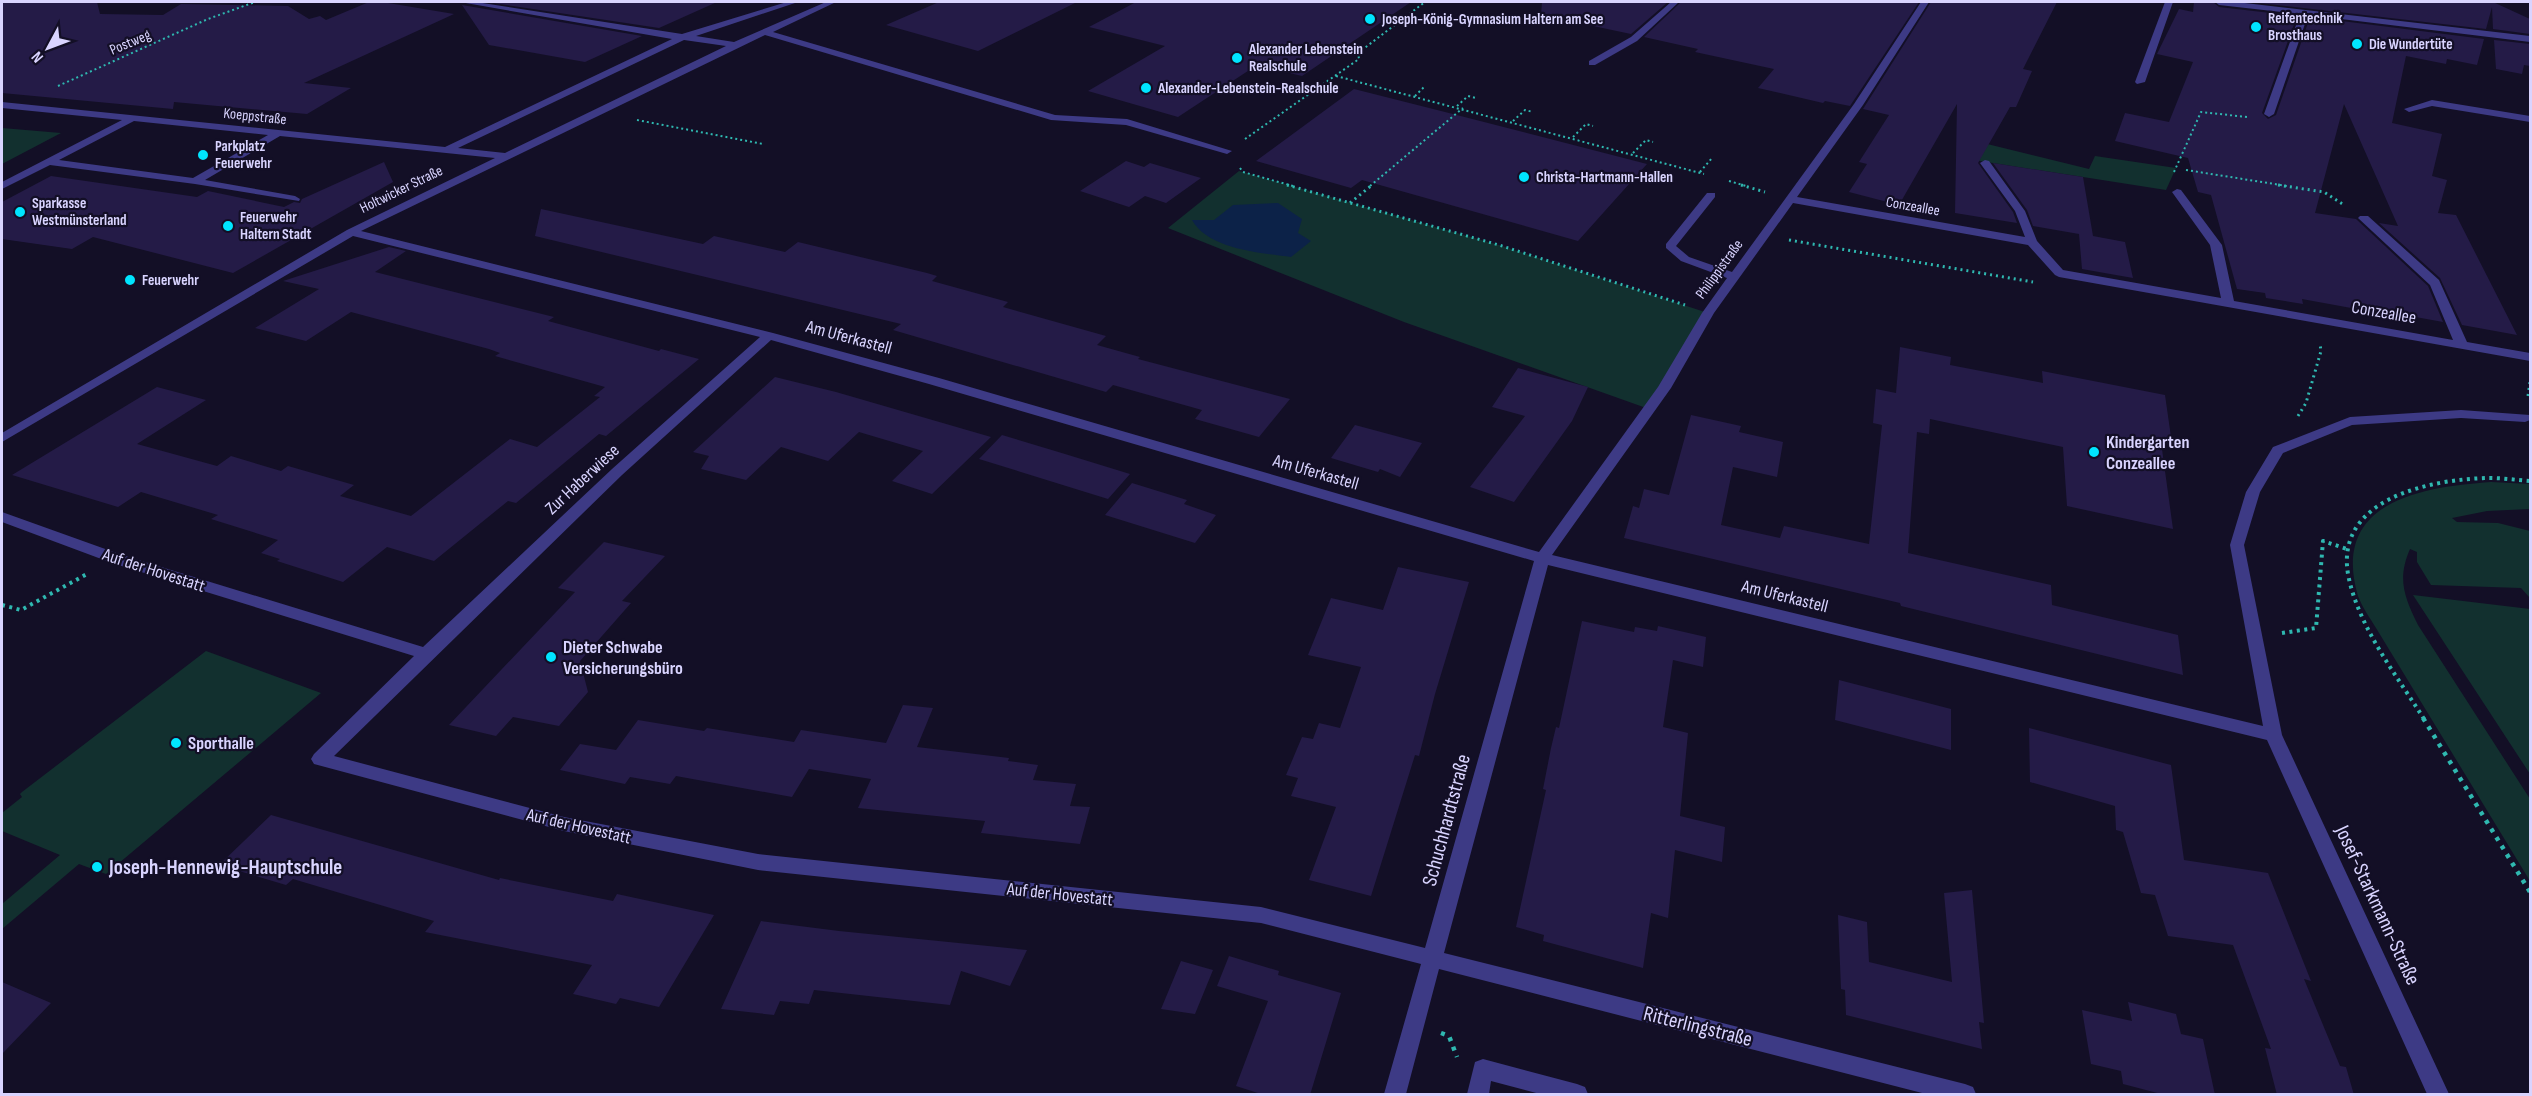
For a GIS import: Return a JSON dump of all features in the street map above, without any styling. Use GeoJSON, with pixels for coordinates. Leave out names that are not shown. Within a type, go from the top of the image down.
{"type":"FeatureCollection","features":[{"type":"Feature","properties":{"kind":"street"},"geometry":{"type":"LineString","coordinates":[[464,2],[735,45]]}},
{"type":"Feature","properties":{"kind":"street","name":"Holtwicker Straße"},"geometry":{"type":"LineString","coordinates":[[448,149],[683,37],[794,2]]}},
{"type":"Feature","properties":{"kind":"street","name":"Holtwicker Straße"},"geometry":{"type":"LineString","coordinates":[[2,438],[351,232],[735,45],[832,2]]}},
{"type":"Feature","properties":{"kind":"street"},"geometry":{"type":"LineString","coordinates":[[1592,63],[1634,39],[1675,2]]}},
{"type":"Feature","properties":{"kind":"street","name":"Philippistraße"},"geometry":{"type":"LineString","coordinates":[[1542,558],[1664,388],[1708,313],[1733,276],[1858,105],[1925,2]]}},
{"type":"Feature","properties":{"kind":"street"},"geometry":{"type":"LineString","coordinates":[[2140,82],[2169,2]]}},
{"type":"Feature","properties":{"kind":"street"},"geometry":{"type":"LineString","coordinates":[[2219,2],[2530,39]]}},
{"type":"Feature","properties":{"kind":"street"},"geometry":{"type":"LineString","coordinates":[[2269,114],[2305,12]]}},
{"type":"Feature","properties":{"kind":"street"},"geometry":{"type":"LineString","coordinates":[[765,32],[1054,118],[1127,122],[1227,151]]}},
{"type":"Feature","properties":{"kind":"street"},"geometry":{"type":"LineString","coordinates":[[2409,109],[2432,103],[2530,119]]}},
{"type":"Feature","properties":{"kind":"street","name":"Koeppstraße"},"geometry":{"type":"LineString","coordinates":[[2,105],[506,156]]}},
{"type":"Feature","properties":{"kind":"street"},"geometry":{"type":"LineString","coordinates":[[2,186],[131,119]]}},
{"type":"Feature","properties":{"kind":"street"},"geometry":{"type":"LineString","coordinates":[[195,181],[278,133]]}},
{"type":"Feature","properties":{"kind":"street"},"geometry":{"type":"LineString","coordinates":[[48,162],[195,181],[295,199]]}},
{"type":"Feature","properties":{"kind":"street","name":"Conzeallee"},"geometry":{"type":"LineString","coordinates":[[1985,163],[2020,211],[2032,242],[2059,273],[2530,357]]}},
{"type":"Feature","properties":{"kind":"street"},"geometry":{"type":"LineString","coordinates":[[2177,192],[2216,245],[2228,302]]}},
{"type":"Feature","properties":{"kind":"street"},"geometry":{"type":"LineString","coordinates":[[1712,195],[1670,246],[1684,259],[1733,276]]}},
{"type":"Feature","properties":{"kind":"street","name":"Conzeallee"},"geometry":{"type":"LineString","coordinates":[[1789,199],[2032,242]]}},
{"type":"Feature","properties":{"kind":"street","name":"Conzeallee"},"geometry":{"type":"LineString","coordinates":[[2364,218],[2435,283],[2462,345]]}},
{"type":"Feature","properties":{"kind":"street","name":"Am Uferkastell"},"geometry":{"type":"LineString","coordinates":[[351,232],[769,336],[934,381],[1542,558],[2273,735]]}},
{"type":"Feature","properties":{"kind":"street","name":"Zur Haberwiese"},"geometry":{"type":"LineString","coordinates":[[426,654],[617,472],[769,336]]}},
{"type":"Feature","properties":{"kind":"street"},"geometry":{"type":"LineString","coordinates":[[2278,450],[2349,421],[2461,414],[2525,418]]}},
{"type":"Feature","properties":{"kind":"street","name":"Josef-Starkmann-Straße"},"geometry":{"type":"LineString","coordinates":[[2278,450],[2253,492],[2237,545],[2273,735],[2438,1095]]}},
{"type":"Feature","properties":{"kind":"street","name":"Auf der Hovestatt"},"geometry":{"type":"LineString","coordinates":[[2,517],[117,559],[426,654],[320,759],[564,824],[758,862],[1261,915],[1431,957]]}},
{"type":"Feature","properties":{"kind":"street","name":"Schuchhardtstraße"},"geometry":{"type":"LineString","coordinates":[[1395,1095],[1542,558]]}},
{"type":"Feature","properties":{"kind":"street","name":"Ritterlingstraße"},"geometry":{"type":"LineString","coordinates":[[1431,957],[1965,1095]]}},
{"type":"Feature","properties":{"kind":"street"},"geometry":{"type":"LineString","coordinates":[[1478,1095],[1483,1070],[1577,1095]]}},
{"type":"Feature","properties":{"kind":"path","name":"Postweg"},"geometry":{"type":"LineString","coordinates":[[17,106],[83,74],[255,2]]}},
{"type":"Feature","properties":{"kind":"path"},"geometry":{"type":"LineString","coordinates":[[1425,2],[1358,53],[1359,59],[1227,151],[1243,172],[1499,245],[1708,313]]}},
{"type":"Feature","properties":{"kind":"path"},"geometry":{"type":"LineString","coordinates":[[1336,76],[1513,121],[1711,176]]}},
{"type":"Feature","properties":{"kind":"path"},"geometry":{"type":"LineString","coordinates":[[1415,96],[1425,86]]}},
{"type":"Feature","properties":{"kind":"path"},"geometry":{"type":"LineString","coordinates":[[1456,106],[1468,96],[1476,98]]}},
{"type":"Feature","properties":{"kind":"path"},"geometry":{"type":"LineString","coordinates":[[1350,203],[1463,108]]}},
{"type":"Feature","properties":{"kind":"path"},"geometry":{"type":"LineString","coordinates":[[602,110],[651,124],[763,144]]}},
{"type":"Feature","properties":{"kind":"path"},"geometry":{"type":"LineString","coordinates":[[1513,121],[1525,110],[1533,112]]}},
{"type":"Feature","properties":{"kind":"path"},"geometry":{"type":"LineString","coordinates":[[2177,192],[2166,190],[2201,112],[2267,120],[2269,114]]}},
{"type":"Feature","properties":{"kind":"path"},"geometry":{"type":"LineString","coordinates":[[1573,137],[1586,124],[1593,126]]}},
{"type":"Feature","properties":{"kind":"path"},"geometry":{"type":"LineString","coordinates":[[1633,154],[1646,140],[1653,142]]}},
{"type":"Feature","properties":{"kind":"path"},"geometry":{"type":"LineString","coordinates":[[1700,172],[1712,158]]}},
{"type":"Feature","properties":{"kind":"path"},"geometry":{"type":"LineString","coordinates":[[2176,168],[2324,192],[2364,218]]}},
{"type":"Feature","properties":{"kind":"path"},"geometry":{"type":"LineString","coordinates":[[1722,179],[1789,199]]}},
{"type":"Feature","properties":{"kind":"path"},"geometry":{"type":"LineString","coordinates":[[2278,450],[2306,403],[2321,351],[2320,341]]}},
{"type":"Feature","properties":{"kind":"path"},"geometry":{"type":"LineString","coordinates":[[2530,481],[2486,478],[2447,482],[2404,492],[2373,507],[2356,526],[2347,549],[2349,580],[2370,632],[2530,892]]}},
{"type":"Feature","properties":{"kind":"path"},"geometry":{"type":"LineString","coordinates":[[2255,637],[2316,628],[2323,541],[2347,549]]}},
{"type":"Feature","properties":{"kind":"path"},"geometry":{"type":"LineString","coordinates":[[2,605],[21,610],[117,559]]}},
{"type":"Feature","properties":{"kind":"path"},"geometry":{"type":"LineString","coordinates":[[1414,1023],[1449,1036],[1459,1062],[1483,1070]]}},
{"type":"Feature","properties":{"kind":"green space"},"geometry":{"type":"Polygon","coordinates":[[[2,128],[61,133],[2,164],[2,128]]]}},
{"type":"Feature","properties":{"kind":"green space"},"geometry":{"type":"Polygon","coordinates":[[[1975,141],[2089,169],[2095,156],[2176,168],[2166,190],[1974,160],[1975,141]]]}},
{"type":"Feature","properties":{"kind":"green space"},"geometry":{"type":"Polygon","coordinates":[[[1239,171],[1499,245],[1708,313],[1649,409],[1404,322],[1168,228],[1239,171]]]}},
{"type":"Feature","properties":{"kind":"green space"},"geometry":{"type":"Polygon","coordinates":[[[2491,482],[2530,484],[2530,509],[2487,511],[2452,518],[2457,522],[2498,523],[2530,531],[2530,598],[2521,588],[2431,585],[2417,562],[2417,552],[2410,549],[2403,579],[2406,596],[2418,625],[2530,799],[2530,881],[2364,608],[2358,596],[2353,564],[2357,539],[2370,520],[2388,505],[2411,495],[2437,489],[2491,482]]]}},
{"type":"Feature","properties":{"kind":"green space"},"geometry":{"type":"Polygon","coordinates":[[[2413,595],[2530,609],[2530,774],[2413,595]]]}},
{"type":"Feature","properties":{"kind":"green space","name":"Sporthalle"},"geometry":{"type":"Polygon","coordinates":[[[206,651],[321,693],[106,874],[79,864],[2,929],[2,904],[60,855],[2,831],[2,813],[22,797],[20,794],[22,792],[206,651]]]}},
{"type":"Feature","properties":{"kind":"water"},"geometry":{"type":"Polygon","coordinates":[[[1278,203],[1302,219],[1298,233],[1311,241],[1291,257],[1250,251],[1222,243],[1200,230],[1192,220],[1214,220],[1233,205],[1278,203]]]}},
{"type":"Feature","properties":{"kind":"building"},"geometry":{"type":"Polygon","coordinates":[[[2,2],[97,2],[100,14],[163,15],[181,4],[288,6],[309,19],[320,16],[326,20],[369,2],[382,2],[454,14],[304,83],[351,88],[307,114],[174,102],[173,109],[2,93],[2,2]]]}},
{"type":"Feature","properties":{"kind":"building"},"geometry":{"type":"Polygon","coordinates":[[[487,2],[717,2],[659,28],[487,2]]]}},
{"type":"Feature","properties":{"kind":"building"},"geometry":{"type":"Polygon","coordinates":[[[939,2],[1077,2],[978,51],[886,25],[939,2]]]}},
{"type":"Feature","properties":{"kind":"building","name":"Alexander Lebenstein Realschule"},"geometry":{"type":"Polygon","coordinates":[[[1136,2],[1411,2],[1302,76],[1257,65],[1178,117],[1088,91],[1165,46],[1089,27],[1136,2]]]}},
{"type":"Feature","properties":{"kind":"building"},"geometry":{"type":"Polygon","coordinates":[[[1542,2],[1668,2],[1631,34],[1541,15],[1542,2]]]}},
{"type":"Feature","properties":{"kind":"building"},"geometry":{"type":"Polygon","coordinates":[[[1681,2],[1919,2],[1850,106],[1825,101],[1823,103],[1758,88],[1774,69],[1695,52],[1698,49],[1644,37],[1681,2]]]}},
{"type":"Feature","properties":{"kind":"building"},"geometry":{"type":"Polygon","coordinates":[[[1931,2],[2057,2],[2023,69],[2032,71],[2016,107],[2010,107],[1978,163],[2013,212],[2017,223],[1955,213],[1957,104],[1899,205],[1849,192],[1867,164],[1859,162],[1889,115],[1863,109],[1931,2]]]}},
{"type":"Feature","properties":{"kind":"building"},"geometry":{"type":"Polygon","coordinates":[[[2194,2],[2213,2],[2219,7],[2297,16],[2262,113],[2268,119],[2276,115],[2310,17],[2484,39],[2477,65],[2447,59],[2446,64],[2406,56],[2392,123],[2442,134],[2432,176],[2447,180],[2438,213],[2456,215],[2517,335],[2462,325],[2440,278],[2379,223],[2398,226],[2344,104],[2315,213],[2356,219],[2428,286],[2443,322],[2410,316],[2413,323],[2375,316],[2373,312],[2302,299],[2303,304],[2266,298],[2265,293],[2237,289],[2211,195],[2198,192],[2188,158],[2115,141],[2125,113],[2169,122],[2193,62],[2157,54],[2179,9],[2193,12],[2194,2]]]}},
{"type":"Feature","properties":{"kind":"building"},"geometry":{"type":"Polygon","coordinates":[[[2251,2],[2493,2],[2530,19],[2530,34],[2493,29],[2492,7],[2486,29],[2251,2]]]}},
{"type":"Feature","properties":{"kind":"building"},"geometry":{"type":"Polygon","coordinates":[[[462,5],[642,36],[585,62],[489,45],[462,5]]]}},
{"type":"Feature","properties":{"kind":"building"},"geometry":{"type":"Polygon","coordinates":[[[2494,40],[2530,44],[2530,66],[2524,65],[2522,74],[2496,69],[2494,40]]]}},
{"type":"Feature","properties":{"kind":"building"},"geometry":{"type":"Polygon","coordinates":[[[1354,89],[1647,164],[1578,241],[1362,180],[1351,188],[1256,161],[1354,89]]]}},
{"type":"Feature","properties":{"kind":"building"},"geometry":{"type":"Polygon","coordinates":[[[1126,161],[1144,167],[1150,163],[1201,178],[1166,203],[1145,196],[1129,207],[1080,191],[1126,161]]]}},
{"type":"Feature","properties":{"kind":"building"},"geometry":{"type":"Polygon","coordinates":[[[384,162],[393,182],[233,273],[93,237],[72,249],[2,239],[2,202],[51,176],[197,197],[208,191],[284,207],[294,202],[300,203],[302,199],[384,162]]]}},
{"type":"Feature","properties":{"kind":"building"},"geometry":{"type":"Polygon","coordinates":[[[1993,163],[2083,177],[2093,236],[2125,242],[2133,278],[2082,269],[2079,234],[2033,226],[2027,210],[1993,163]]]}},
{"type":"Feature","properties":{"kind":"building"},"geometry":{"type":"Polygon","coordinates":[[[541,209],[703,244],[714,236],[785,252],[798,242],[927,273],[937,276],[932,281],[1008,302],[1003,307],[1106,336],[1097,345],[1140,357],[1138,359],[1290,399],[1259,437],[1195,419],[1202,410],[1113,385],[1106,392],[893,330],[901,324],[535,236],[541,209]]]}},
{"type":"Feature","properties":{"kind":"building"},"geometry":{"type":"Polygon","coordinates":[[[389,247],[406,251],[375,272],[554,317],[548,321],[659,351],[661,349],[699,359],[606,436],[599,434],[516,503],[508,501],[434,561],[387,547],[343,582],[277,561],[280,559],[261,553],[278,540],[211,519],[218,515],[141,492],[118,507],[12,475],[157,387],[206,400],[137,444],[217,466],[231,456],[281,471],[288,466],[354,485],[340,496],[411,516],[510,439],[537,447],[600,397],[594,396],[605,387],[495,356],[500,353],[489,349],[351,312],[306,341],[255,328],[319,289],[283,281],[389,247]]]}},
{"type":"Feature","properties":{"kind":"building"},"geometry":{"type":"Polygon","coordinates":[[[1900,347],[1951,357],[1950,365],[2043,383],[2042,371],[2165,395],[2172,444],[2161,442],[2173,529],[2067,506],[2063,447],[1930,419],[1929,434],[1917,432],[1908,553],[2051,585],[2052,605],[2178,635],[2183,675],[1901,606],[1900,603],[1624,538],[1633,506],[1639,508],[1644,489],[1669,495],[1691,415],[1741,426],[1739,432],[1783,442],[1777,477],[1733,467],[1721,525],[1780,538],[1784,526],[1869,544],[1882,425],[1873,423],[1876,389],[1896,393],[1900,347]]]}},
{"type":"Feature","properties":{"kind":"building"},"geometry":{"type":"Polygon","coordinates":[[[1518,368],[1588,387],[1572,421],[1514,502],[1470,487],[1525,416],[1492,407],[1518,368]]]}},
{"type":"Feature","properties":{"kind":"building"},"geometry":{"type":"Polygon","coordinates":[[[775,377],[836,392],[991,437],[932,494],[892,481],[923,451],[859,432],[828,461],[781,447],[746,480],[701,469],[709,456],[693,452],[775,377]]]}},
{"type":"Feature","properties":{"kind":"building"},"geometry":{"type":"Polygon","coordinates":[[[1355,425],[1422,443],[1400,477],[1380,469],[1378,472],[1331,458],[1355,425]]]}},
{"type":"Feature","properties":{"kind":"building"},"geometry":{"type":"Polygon","coordinates":[[[1002,435],[1130,474],[1108,499],[979,459],[1002,435]]]}},
{"type":"Feature","properties":{"kind":"building"},"geometry":{"type":"Polygon","coordinates":[[[1132,483],[1187,500],[1184,504],[1216,515],[1195,543],[1105,515],[1132,483]]]}},
{"type":"Feature","properties":{"kind":"building"},"geometry":{"type":"Polygon","coordinates":[[[604,542],[665,556],[622,601],[631,603],[580,661],[588,692],[559,726],[513,717],[496,736],[449,725],[575,592],[558,588],[604,542]]]}},
{"type":"Feature","properties":{"kind":"building"},"geometry":{"type":"Polygon","coordinates":[[[1398,567],[1469,582],[1419,756],[1415,755],[1371,896],[1309,880],[1336,807],[1291,796],[1298,778],[1286,775],[1302,737],[1313,739],[1319,723],[1340,728],[1361,667],[1308,655],[1331,598],[1383,610],[1398,567]]]}},
{"type":"Feature","properties":{"kind":"building"},"geometry":{"type":"Polygon","coordinates":[[[1582,621],[1634,632],[1635,627],[1657,631],[1658,626],[1706,637],[1703,667],[1673,660],[1663,727],[1688,733],[1680,816],[1725,827],[1722,862],[1675,850],[1668,918],[1651,913],[1643,968],[1543,941],[1544,935],[1516,927],[1546,790],[1543,789],[1551,748],[1556,727],[1559,728],[1582,621]]]}},
{"type":"Feature","properties":{"kind":"building"},"geometry":{"type":"Polygon","coordinates":[[[1839,680],[1951,709],[1951,750],[1835,720],[1839,680]]]}},
{"type":"Feature","properties":{"kind":"building"},"geometry":{"type":"Polygon","coordinates":[[[903,705],[933,708],[917,747],[1009,758],[1008,761],[1038,765],[1033,780],[1076,784],[1070,806],[1090,807],[1080,844],[981,833],[985,821],[858,808],[871,779],[809,769],[792,797],[676,776],[670,784],[630,777],[625,784],[560,770],[580,744],[616,750],[638,720],[794,742],[801,730],[886,743],[903,705]]]}},
{"type":"Feature","properties":{"kind":"building"},"geometry":{"type":"Polygon","coordinates":[[[2029,728],[2171,765],[2184,860],[2268,873],[2311,981],[2304,979],[2340,1066],[2346,1067],[2354,1095],[2277,1095],[2265,1048],[2271,1049],[2233,945],[2168,936],[2155,895],[2141,893],[2123,832],[2116,830],[2115,806],[2030,782],[2029,728]]]}},
{"type":"Feature","properties":{"kind":"building"},"geometry":{"type":"Polygon","coordinates":[[[271,815],[499,880],[500,878],[613,901],[617,894],[714,915],[659,1007],[620,998],[616,1004],[573,994],[592,965],[425,932],[434,921],[293,879],[286,885],[219,865],[271,815]]]}},
{"type":"Feature","properties":{"kind":"building"},"geometry":{"type":"Polygon","coordinates":[[[1972,890],[1984,1023],[1979,1022],[1982,1049],[1846,1015],[1845,990],[1841,989],[1838,915],[1867,922],[1869,962],[1952,982],[1944,893],[1972,890]]]}},
{"type":"Feature","properties":{"kind":"building"},"geometry":{"type":"Polygon","coordinates":[[[761,921],[1027,950],[1010,986],[961,971],[950,1005],[814,990],[809,1004],[780,1001],[774,1015],[721,1009],[761,921]]]}},
{"type":"Feature","properties":{"kind":"building"},"geometry":{"type":"Polygon","coordinates":[[[1229,956],[1279,971],[1278,975],[1341,993],[1310,1095],[1264,1095],[1236,1086],[1268,1001],[1217,986],[1229,956]]]}},
{"type":"Feature","properties":{"kind":"building"},"geometry":{"type":"Polygon","coordinates":[[[1181,961],[1213,970],[1195,1014],[1161,1009],[1181,961]]]}},
{"type":"Feature","properties":{"kind":"building"},"geometry":{"type":"Polygon","coordinates":[[[2,982],[51,1003],[2,1054],[2,982]]]}},
{"type":"Feature","properties":{"kind":"building"},"geometry":{"type":"Polygon","coordinates":[[[2128,1002],[2176,1014],[2181,1034],[2203,1039],[2215,1095],[2165,1095],[2123,1084],[2121,1071],[2091,1064],[2082,1010],[2132,1021],[2128,1002]]]}},
{"type":"Feature","properties":{"kind":"place","name":"Joseph-König-Gymnasium Haltern am See"},"geometry":{"type":"Point","coordinates":[1370,19]}},
{"type":"Feature","properties":{"kind":"place","name":"Reifentechnik Brosthaus"},"geometry":{"type":"Point","coordinates":[2256,27]}},
{"type":"Feature","properties":{"kind":"place","name":"Die Wundertüte"},"geometry":{"type":"Point","coordinates":[2357,44]}},
{"type":"Feature","properties":{"kind":"place","name":"Alexander Lebenstein Realschule"},"geometry":{"type":"Point","coordinates":[1237,58]}},
{"type":"Feature","properties":{"kind":"place","name":"Alexander-Lebenstein-Realschule"},"geometry":{"type":"Point","coordinates":[1146,88]}},
{"type":"Feature","properties":{"kind":"place","name":"Parkplatz Feuerwehr"},"geometry":{"type":"Point","coordinates":[203,155]}},
{"type":"Feature","properties":{"kind":"place","name":"Christa-Hartmann-Hallen"},"geometry":{"type":"Point","coordinates":[1524,177]}},
{"type":"Feature","properties":{"kind":"place","name":"Sparkasse Westmünsterland"},"geometry":{"type":"Point","coordinates":[20,212]}},
{"type":"Feature","properties":{"kind":"place","name":"Feuerwehr Haltern Stadt"},"geometry":{"type":"Point","coordinates":[228,226]}},
{"type":"Feature","properties":{"kind":"place","name":"Feuerwehr"},"geometry":{"type":"Point","coordinates":[130,280]}},
{"type":"Feature","properties":{"kind":"place","name":"Kindergarten Conzeallee"},"geometry":{"type":"Point","coordinates":[2094,452]}},
{"type":"Feature","properties":{"kind":"place","name":"Dieter Schwabe Versicherungsbüro"},"geometry":{"type":"Point","coordinates":[551,657]}},
{"type":"Feature","properties":{"kind":"place","name":"Sporthalle"},"geometry":{"type":"Point","coordinates":[176,743]}},
{"type":"Feature","properties":{"kind":"place","name":"Joseph-Hennewig-Hauptschule"},"geometry":{"type":"Point","coordinates":[97,867]}}]}
